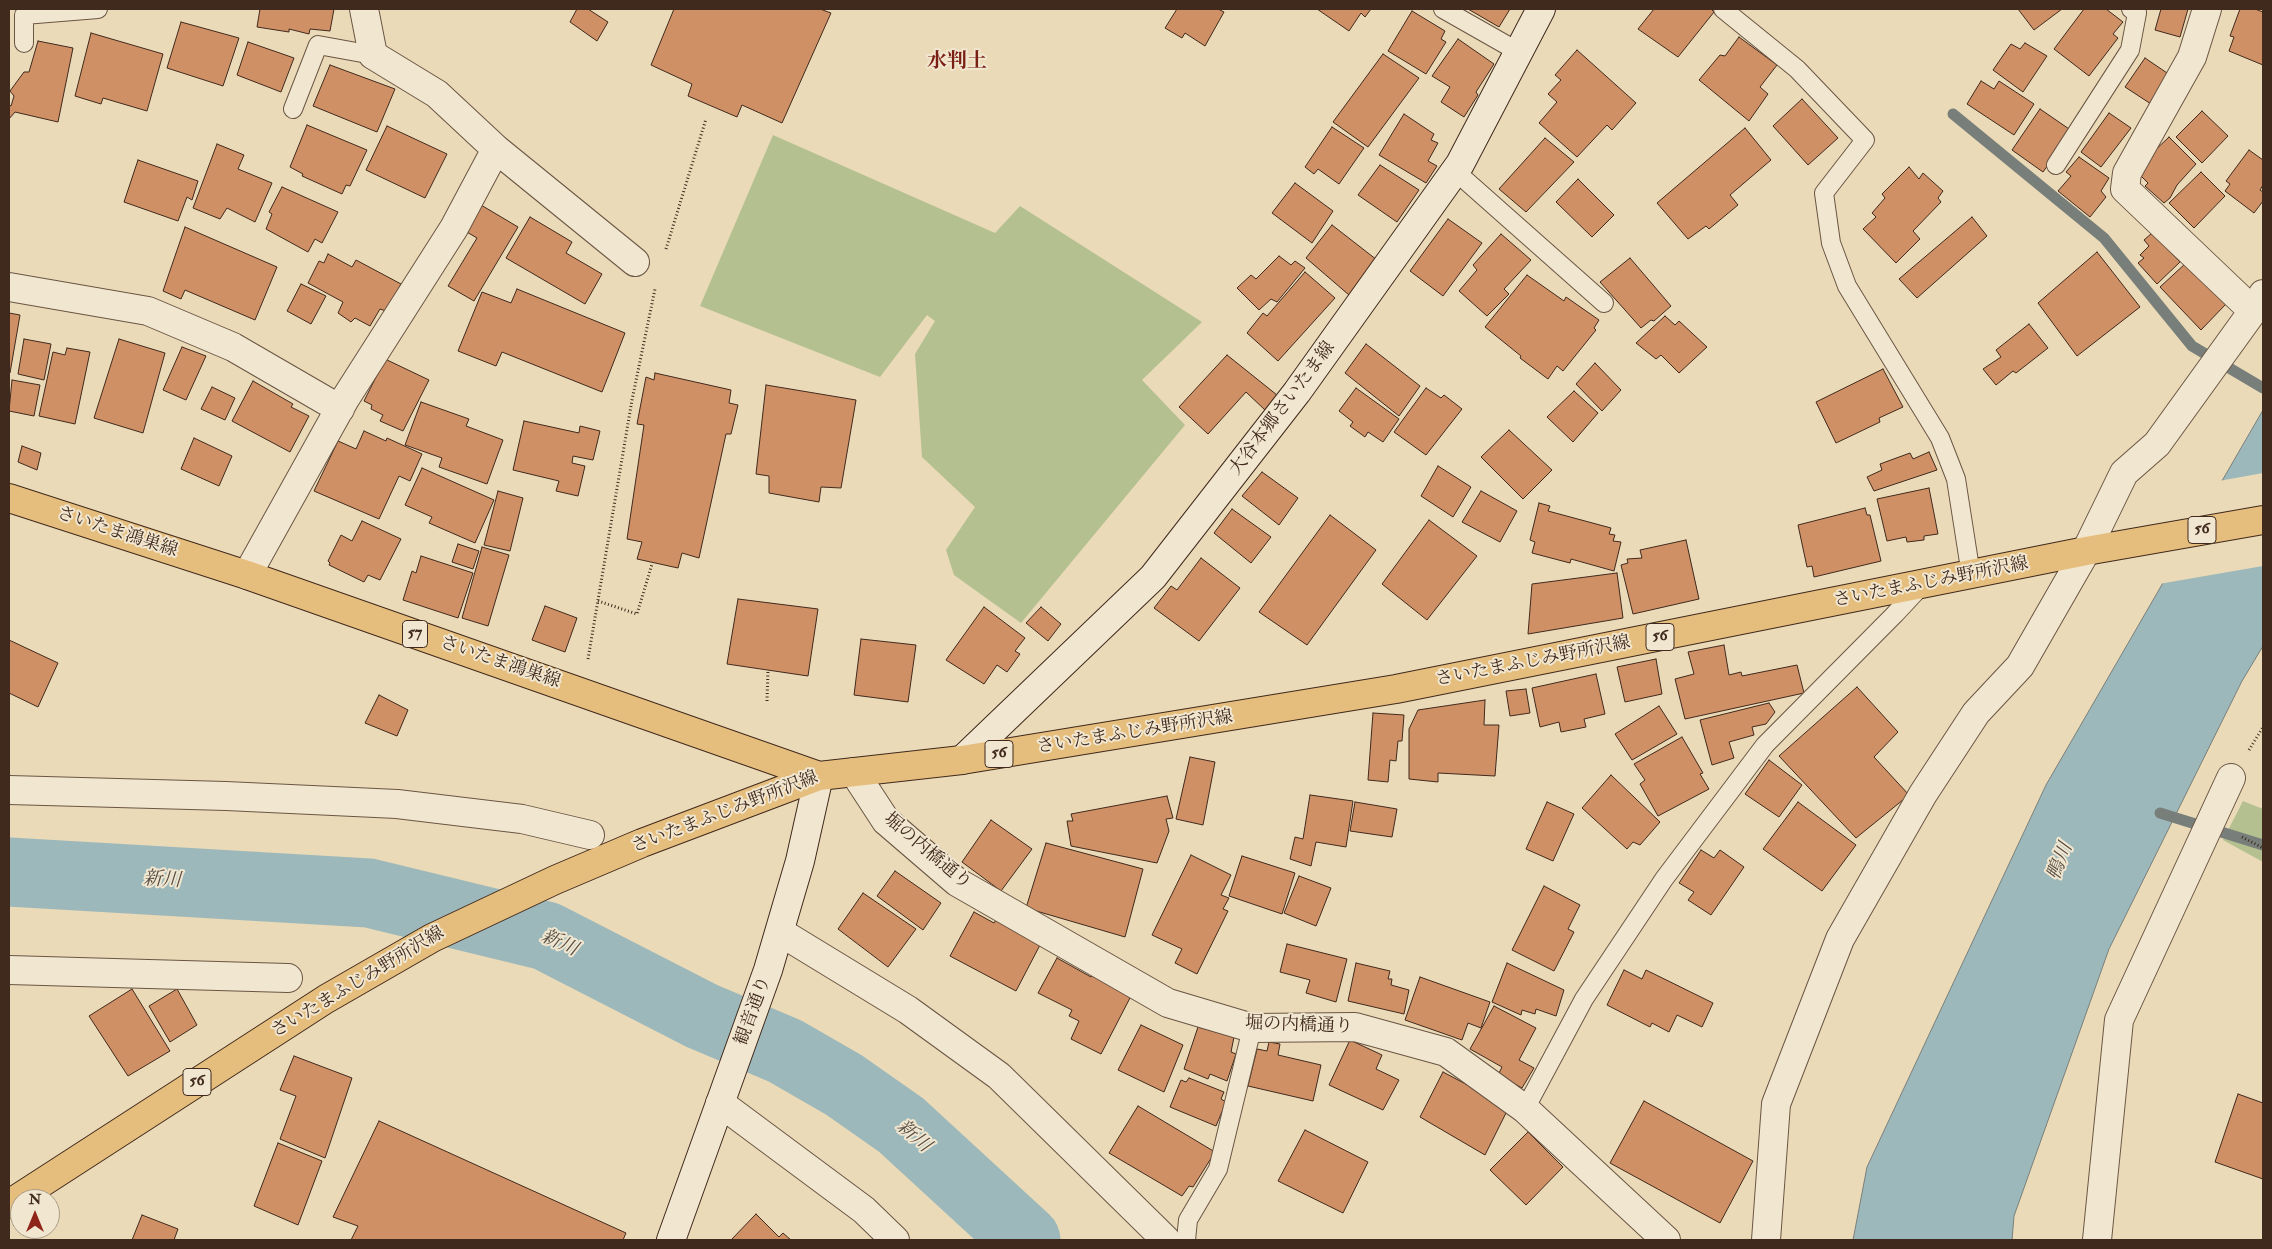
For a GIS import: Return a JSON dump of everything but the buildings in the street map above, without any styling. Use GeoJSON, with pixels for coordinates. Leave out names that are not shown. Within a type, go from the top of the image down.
{"type":"FeatureCollection","features":[{"type":"Feature","properties":{"kind":"main road","name":"さいたま鴻巣線"},"geometry":{"type":"LineString","coordinates":[[9,498],[247,575],[819,776]]}},
{"type":"Feature","properties":{"kind":"main road","name":"さいたまふじみ野所沢線"},"geometry":{"type":"LineString","coordinates":[[9,1204],[326,999],[432,938],[555,880],[642,844],[819,776],[962,760],[1396,690],[2140,540],[2263,520]]}},
{"type":"Feature","properties":{"kind":"street"},"geometry":{"type":"LineString","coordinates":[[364,9],[373,55],[437,94],[496,148],[635,262]]}},
{"type":"Feature","properties":{"kind":"street","name":"大谷本郷さいたま線"},"geometry":{"type":"LineString","coordinates":[[962,760],[1153,577],[1297,392],[1455,171],[1517,51],[1541,9]]}},
{"type":"Feature","properties":{"kind":"street"},"geometry":{"type":"LineString","coordinates":[[1766,1240],[1776,1104],[1840,939],[1923,794],[1976,714],[2020,666],[2086,551],[2124,473],[2156,444],[2258,302],[2125,189],[2127,172],[2192,57],[2207,9]]}},
{"type":"Feature","properties":{"kind":"street"},"geometry":{"type":"LineString","coordinates":[[247,575],[340,409],[398,314],[454,228],[496,148]]}},
{"type":"Feature","properties":{"kind":"street"},"geometry":{"type":"LineString","coordinates":[[9,288],[148,311],[233,347],[340,409]]}},
{"type":"Feature","properties":{"kind":"street","name":"堀の内橋通り"},"geometry":{"type":"LineString","coordinates":[[854,772],[886,821],[957,882],[1168,1002],[1252,1028],[1355,1026],[1446,1052],[1525,1109],[1666,1240]]}},
{"type":"Feature","properties":{"kind":"street","name":"観音通り"},"geometry":{"type":"LineString","coordinates":[[671,1240],[768,970],[800,861],[819,776]]}},
{"type":"Feature","properties":{"kind":"street"},"geometry":{"type":"LineString","coordinates":[[2097,1240],[2119,1020],[2231,778]]}},
{"type":"Feature","properties":{"kind":"street"},"geometry":{"type":"LineString","coordinates":[[9,790],[226,796],[397,804],[522,820],[590,835]]}},
{"type":"Feature","properties":{"kind":"street"},"geometry":{"type":"LineString","coordinates":[[780,932],[908,1010],[999,1076],[1166,1240]]}},
{"type":"Feature","properties":{"kind":"street"},"geometry":{"type":"LineString","coordinates":[[9,970],[288,978]]}},
{"type":"Feature","properties":{"kind":"street"},"geometry":{"type":"LineString","coordinates":[[724,1093],[864,1210],[895,1240]]}},
{"type":"Feature","properties":{"kind":"lane"},"geometry":{"type":"LineString","coordinates":[[24,42],[24,15],[98,9]]}},
{"type":"Feature","properties":{"kind":"lane"},"geometry":{"type":"LineString","coordinates":[[1443,9],[1517,51]]}},
{"type":"Feature","properties":{"kind":"lane"},"geometry":{"type":"LineString","coordinates":[[1723,9],[1797,69],[1865,140],[1824,193],[1832,243],[1847,286],[1940,438],[1956,479],[1971,575]]}},
{"type":"Feature","properties":{"kind":"lane"},"geometry":{"type":"LineString","coordinates":[[2056,165],[2130,50],[2136,13],[2131,9]]}},
{"type":"Feature","properties":{"kind":"lane"},"geometry":{"type":"LineString","coordinates":[[293,109],[318,45],[373,55]]}},
{"type":"Feature","properties":{"kind":"lane"},"geometry":{"type":"LineString","coordinates":[[1455,171],[1604,302]]}},
{"type":"Feature","properties":{"kind":"lane"},"geometry":{"type":"LineString","coordinates":[[1525,1109],[1584,999],[1664,880],[1759,753],[1922,585]]}},
{"type":"Feature","properties":{"kind":"lane"},"geometry":{"type":"LineString","coordinates":[[1186,1240],[1188,1220],[1218,1168],[1252,1028]]}},
{"type":"Feature","properties":{"kind":"path"},"geometry":{"type":"LineString","coordinates":[[582,692],[632,400]]}},
{"type":"Feature","properties":{"kind":"path"},"geometry":{"type":"LineString","coordinates":[[598,601],[637,614],[652,564]]}},
{"type":"Feature","properties":{"kind":"path"},"geometry":{"type":"LineString","coordinates":[[767,702],[768,670]]}},
{"type":"Feature","properties":{"kind":"green space"},"geometry":{"type":"Polygon","coordinates":[[[773,135],[995,233],[1020,206],[1202,322],[1142,380],[1185,425],[1021,623],[954,575],[946,550],[975,507],[922,457],[915,354],[935,321],[927,315],[880,377],[700,306],[773,135]]]}},
{"type":"Feature","properties":{"kind":"green space"},"geometry":{"type":"Polygon","coordinates":[[[2243,801],[2263,809],[2263,862],[2223,840],[2243,801]]]}},
{"type":"Feature","properties":{"kind":"water","name":"鴨川"},"geometry":{"type":"Polygon","coordinates":[[[2263,410],[2263,646],[2242,681],[2109,949],[2014,1216],[2012,1240],[1853,1240],[1867,1167],[2046,785],[2263,410]]]}},
{"type":"Feature","properties":{"kind":"pier"},"geometry":{"type":"Polygon","coordinates":[[[2263,473],[2263,566],[2159,584],[2219,481],[2263,473]]]}},
{"type":"Feature","properties":{"kind":"waterway"},"geometry":{"type":"LineString","coordinates":[[1953,114],[2104,238],[2192,346],[2263,388]]}},
{"type":"Feature","properties":{"kind":"waterway"},"geometry":{"type":"LineString","coordinates":[[2160,813],[2263,845]]}},
{"type":"Feature","properties":{"kind":"waterway","name":"新川"},"geometry":{"type":"LineString","coordinates":[[9,872],[369,893],[546,936],[702,1016],[785,1051],[844,1085],[901,1125],[1026,1240]]}},
{"type":"Feature","properties":{"kind":"district","name":"水判土"},"geometry":{"type":"Point","coordinates":[957,63]}}]}
